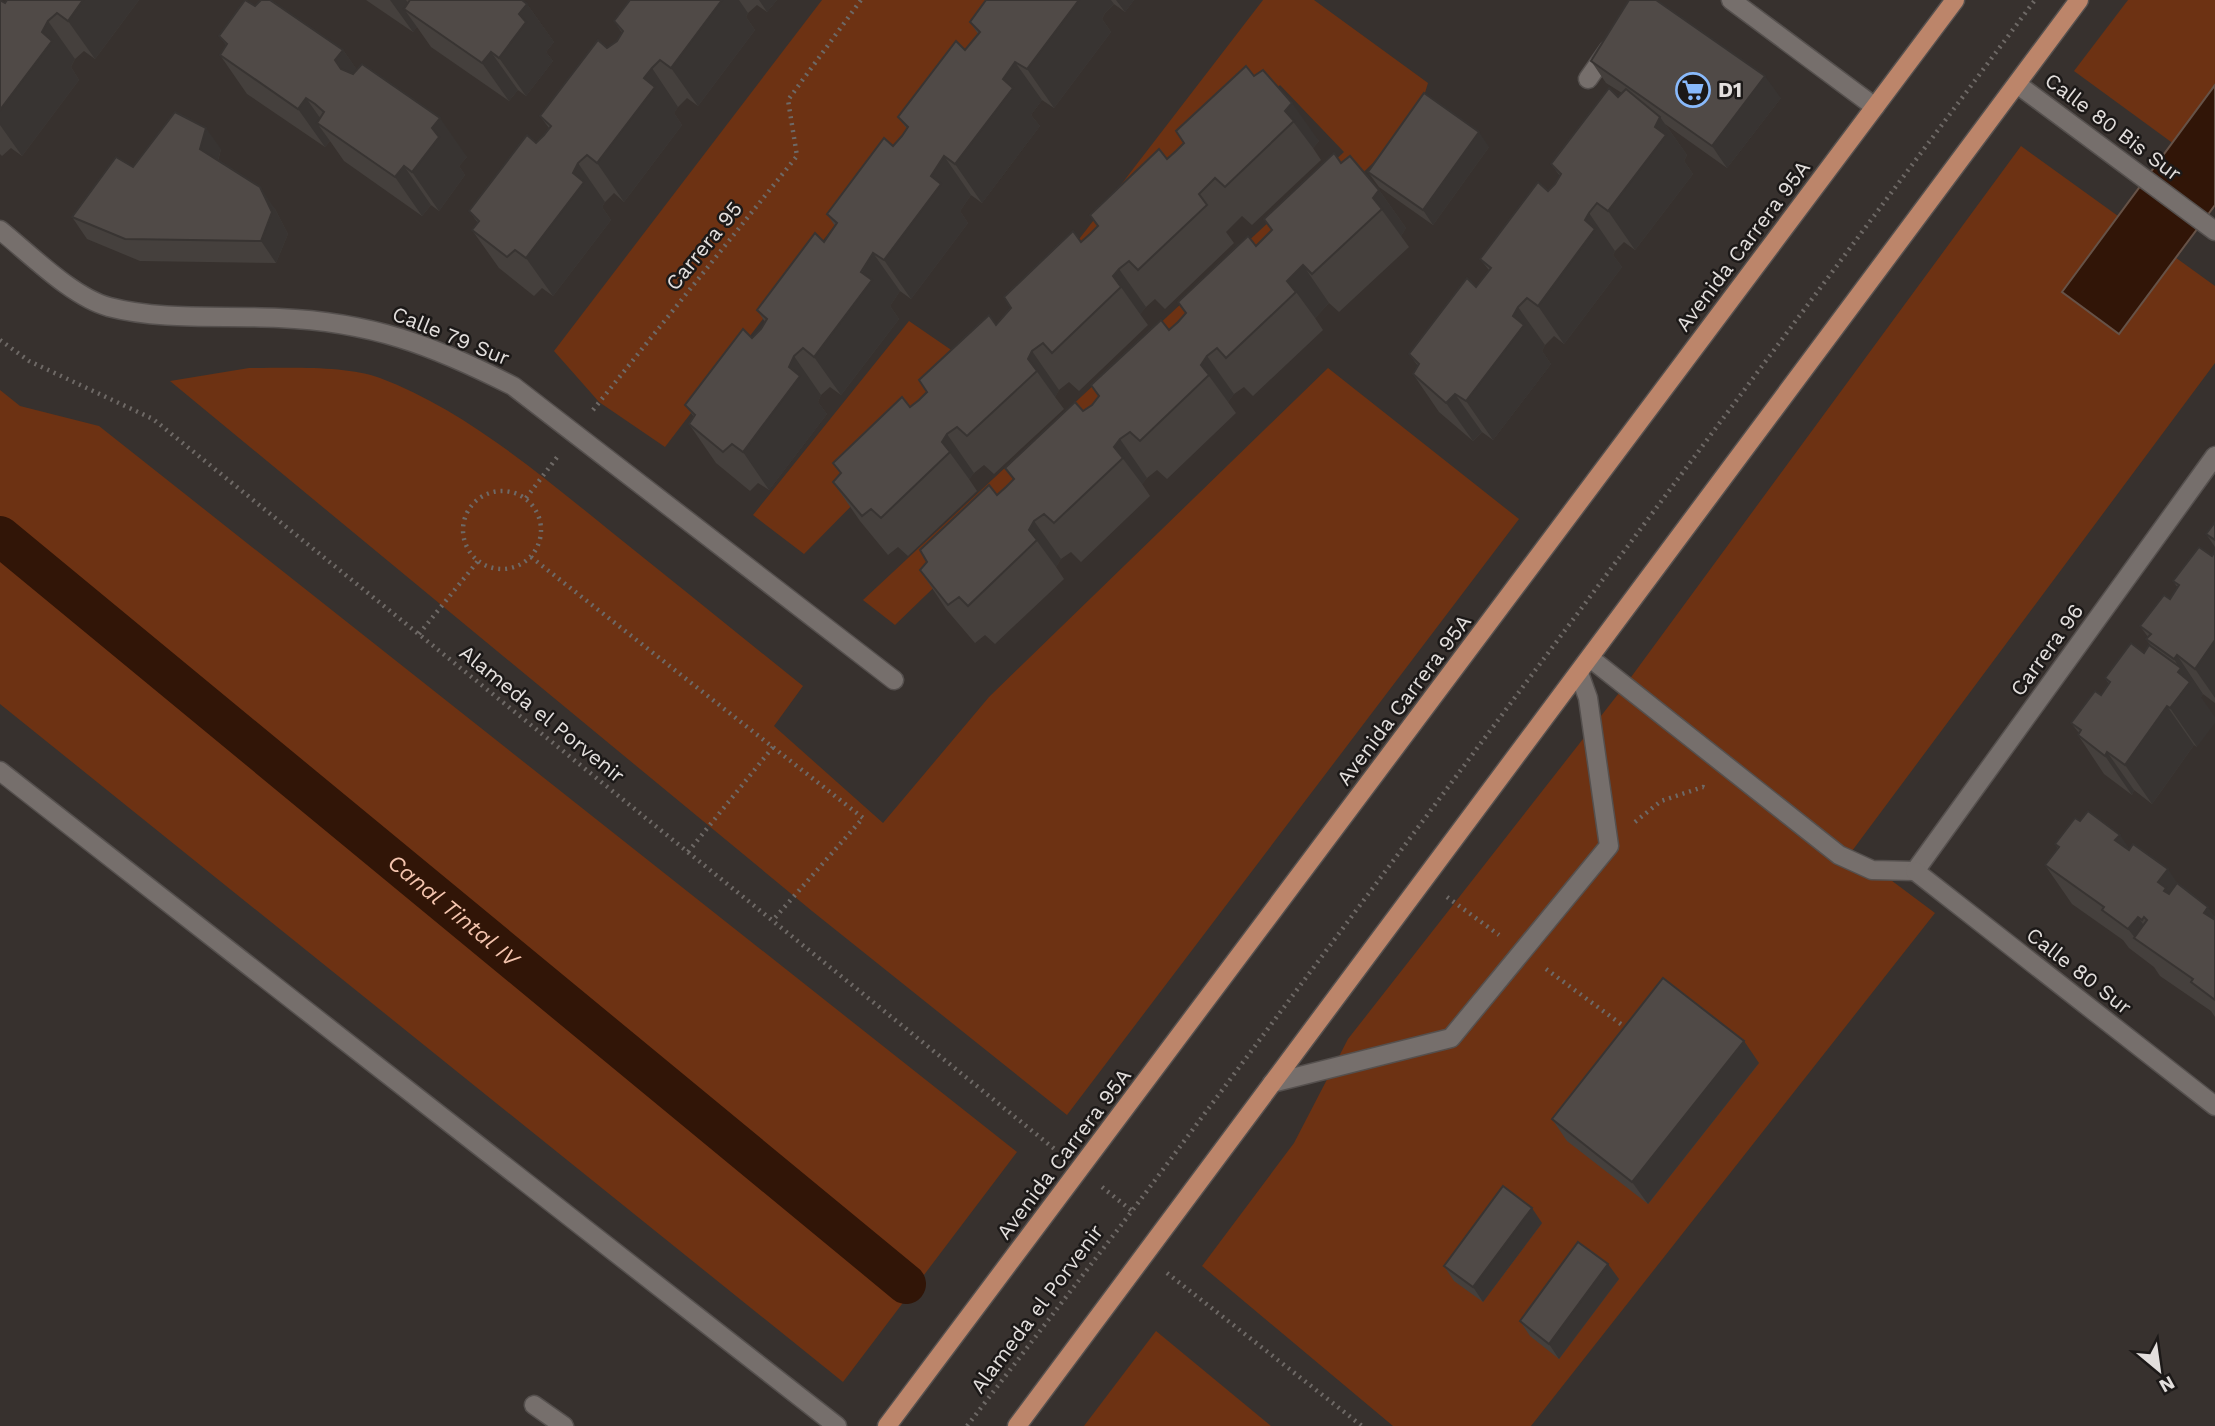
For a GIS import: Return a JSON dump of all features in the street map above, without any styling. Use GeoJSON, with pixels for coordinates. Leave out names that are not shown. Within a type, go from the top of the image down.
{"type":"FeatureCollection","features":[{"type":"Feature","properties":{"kind":"main road","name":"Avenida Carrera 95A"},"geometry":{"type":"LineString","coordinates":[[887,1426],[1955,0]]}},
{"type":"Feature","properties":{"kind":"main road"},"geometry":{"type":"LineString","coordinates":[[1017,1426],[2079,0]]}},
{"type":"Feature","properties":{"kind":"street"},"geometry":{"type":"LineString","coordinates":[[1731,0],[1875,107]]}},
{"type":"Feature","properties":{"kind":"street"},"geometry":{"type":"LineString","coordinates":[[1588,79],[1619,34]]}},
{"type":"Feature","properties":{"kind":"street","name":"Calle 80 Bis Sur"},"geometry":{"type":"LineString","coordinates":[[2017,84],[2215,231]]}},
{"type":"Feature","properties":{"kind":"street","name":"Calle 79 Sur"},"geometry":{"type":"LineString","coordinates":[[0,230],[79,292],[107,306],[221,318],[279,318],[340,323],[386,331],[476,367],[513,386],[894,680]]}},
{"type":"Feature","properties":{"kind":"street","name":"Carrera 96"},"geometry":{"type":"LineString","coordinates":[[1915,871],[2215,456]]}},
{"type":"Feature","properties":{"kind":"street"},"geometry":{"type":"LineString","coordinates":[[1590,658],[1839,855],[1872,870],[1915,871]]}},
{"type":"Feature","properties":{"kind":"street"},"geometry":{"type":"LineString","coordinates":[[1272,1083],[1451,1038],[1609,846],[1588,698],[1579,673]]}},
{"type":"Feature","properties":{"kind":"street"},"geometry":{"type":"LineString","coordinates":[[0,771],[837,1426]]}},
{"type":"Feature","properties":{"kind":"street","name":"Calle 80 Sur"},"geometry":{"type":"LineString","coordinates":[[1915,871],[2215,1106]]}},
{"type":"Feature","properties":{"kind":"street"},"geometry":{"type":"LineString","coordinates":[[534,1405],[564,1426]]}},
{"type":"Feature","properties":{"kind":"path","name":"Carrera 95"},"geometry":{"type":"LineString","coordinates":[[526,498],[797,156],[788,100],[861,0]]}},
{"type":"Feature","properties":{"kind":"path","name":"Alameda el Porvenir"},"geometry":{"type":"LineString","coordinates":[[967,1426],[1132,1211],[2035,0]]}},
{"type":"Feature","properties":{"kind":"path","name":"Alameda el Porvenir"},"geometry":{"type":"LineString","coordinates":[[0,340],[29,362],[153,419],[1046,1142]]}},
{"type":"Feature","properties":{"kind":"path"},"geometry":{"type":"LineString","coordinates":[[501,490],[526,498],[540,520],[538,545],[531,557],[508,568],[496,569],[478,561],[467,547],[463,534],[468,509],[477,500],[501,490]]}},
{"type":"Feature","properties":{"kind":"path"},"geometry":{"type":"LineString","coordinates":[[531,557],[863,818],[773,921]]}},
{"type":"Feature","properties":{"kind":"path"},"geometry":{"type":"LineString","coordinates":[[419,635],[478,561]]}},
{"type":"Feature","properties":{"kind":"path"},"geometry":{"type":"LineString","coordinates":[[688,852],[773,747]]}},
{"type":"Feature","properties":{"kind":"path"},"geometry":{"type":"LineString","coordinates":[[1609,846],[1661,801],[1703,787],[1712,790]]}},
{"type":"Feature","properties":{"kind":"path"},"geometry":{"type":"LineString","coordinates":[[1144,1255],[1362,1426]]}},
{"type":"Feature","properties":{"kind":"shaded area"},"geometry":{"type":"Polygon","coordinates":[[[822,0],[1007,0],[665,447],[599,402],[554,351],[822,0]]]}},
{"type":"Feature","properties":{"kind":"shaded area"},"geometry":{"type":"Polygon","coordinates":[[[1263,0],[1314,0],[1428,83],[1424,96],[1373,163],[895,625],[863,600],[1344,152],[1280,85],[989,366],[804,554],[753,515],[909,321],[976,367],[990,355],[1263,0]]]}},
{"type":"Feature","properties":{"kind":"shaded area"},"geometry":{"type":"Polygon","coordinates":[[[2128,0],[2215,0],[2215,174],[2074,71],[2128,0]]]}},
{"type":"Feature","properties":{"kind":"shaded area"},"geometry":{"type":"Polygon","coordinates":[[[2215,85],[2215,205],[2119,334],[2062,292],[2215,85]]]}},
{"type":"Feature","properties":{"kind":"shaded area"},"geometry":{"type":"Polygon","coordinates":[[[2021,146],[2215,286],[2215,363],[1852,851],[1935,913],[1531,1426],[1393,1426],[1202,1266],[1294,1143],[1348,1039],[1626,684],[2021,146]]]}},
{"type":"Feature","properties":{"kind":"shaded area"},"geometry":{"type":"Polygon","coordinates":[[[249,368],[333,369],[380,378],[441,407],[500,445],[803,686],[774,726],[883,823],[989,697],[1328,368],[1519,519],[1067,1115],[812,911],[170,381],[249,368]]]}},
{"type":"Feature","properties":{"kind":"shaded area"},"geometry":{"type":"Polygon","coordinates":[[[0,390],[20,406],[99,426],[1017,1152],[843,1382],[0,704],[0,390]]]}},
{"type":"Feature","properties":{"kind":"shaded area"},"geometry":{"type":"Polygon","coordinates":[[[1156,1331],[1271,1426],[1084,1426],[1156,1331]]]}},
{"type":"Feature","properties":{"kind":"building"},"geometry":{"type":"Polygon","coordinates":[[[0,0],[5,3],[7,0],[83,0],[68,21],[57,13],[48,21],[42,32],[52,41],[0,110],[0,0]]]}},
{"type":"Feature","properties":{"kind":"building"},"geometry":{"type":"Polygon","coordinates":[[[245,0],[255,6],[261,0],[270,0],[343,50],[335,60],[341,69],[353,74],[362,64],[440,118],[432,128],[439,137],[412,172],[404,166],[395,177],[317,123],[324,112],[315,104],[306,98],[298,109],[220,55],[227,44],[219,36],[245,0]]]}},
{"type":"Feature","properties":{"kind":"building"},"geometry":{"type":"Polygon","coordinates":[[[410,0],[522,0],[527,4],[519,14],[526,22],[499,58],[491,52],[482,63],[404,9],[410,0]]]}},
{"type":"Feature","properties":{"kind":"building"},"geometry":{"type":"Polygon","coordinates":[[[630,0],[722,0],[671,68],[660,60],[644,78],[655,87],[597,163],[587,155],[578,163],[573,173],[584,182],[526,258],[515,250],[507,257],[472,230],[479,221],[469,211],[527,135],[536,143],[551,126],[540,116],[598,40],[607,48],[617,41],[623,31],[614,21],[630,0]]]}},
{"type":"Feature","properties":{"kind":"building"},"geometry":{"type":"Polygon","coordinates":[[[986,0],[1079,0],[1027,69],[1015,62],[1003,79],[1013,88],[955,164],[944,156],[931,176],[941,184],[884,260],[873,253],[861,272],[872,280],[814,357],[803,348],[794,356],[789,367],[800,376],[743,452],[732,444],[723,452],[689,424],[695,415],[685,405],[743,329],[752,338],[761,329],[767,319],[757,310],[815,233],[824,242],[837,223],[827,214],[884,138],[893,146],[902,136],[908,127],[898,117],[956,41],[965,50],[980,32],[970,22],[986,0]]]}},
{"type":"Feature","properties":{"kind":"building","name":"D1"},"geometry":{"type":"Polygon","coordinates":[[[1629,0],[1656,0],[1765,76],[1712,146],[1591,61],[1629,0]]]}},
{"type":"Feature","properties":{"kind":"building"},"geometry":{"type":"Polygon","coordinates":[[[1246,66],[1254,76],[1263,70],[1292,103],[1285,111],[1294,121],[1225,187],[1215,178],[1199,194],[1207,205],[1138,270],[1129,261],[1119,269],[1113,276],[1121,287],[1052,353],[1043,343],[1032,351],[1028,359],[1037,371],[967,436],[957,427],[947,434],[942,442],[950,452],[881,518],[871,509],[862,516],[833,482],[841,473],[833,463],[902,397],[910,407],[919,400],[927,392],[919,380],[989,315],[996,325],[1011,308],[1004,297],[1073,231],[1081,242],[1090,234],[1098,226],[1090,215],[1159,149],[1167,159],[1176,151],[1184,143],[1176,131],[1246,66]]]}},
{"type":"Feature","properties":{"kind":"building"},"geometry":{"type":"Polygon","coordinates":[[[1609,88],[1618,97],[1626,89],[1660,117],[1655,127],[1666,135],[1608,211],[1597,203],[1589,213],[1585,220],[1595,229],[1538,306],[1527,298],[1518,307],[1513,316],[1524,325],[1466,401],[1455,394],[1446,403],[1413,374],[1419,364],[1409,354],[1467,278],[1476,287],[1491,268],[1480,259],[1538,182],[1548,191],[1555,184],[1561,174],[1551,164],[1609,88]]]}},
{"type":"Feature","properties":{"kind":"building"},"geometry":{"type":"Polygon","coordinates":[[[1424,93],[1479,132],[1423,210],[1368,172],[1424,93]]]}},
{"type":"Feature","properties":{"kind":"building"},"geometry":{"type":"Polygon","coordinates":[[[175,112],[206,128],[200,149],[260,187],[272,212],[261,241],[125,239],[72,217],[116,157],[133,167],[175,112]]]}},
{"type":"Feature","properties":{"kind":"building"},"geometry":{"type":"Polygon","coordinates":[[[1334,153],[1341,163],[1350,156],[1379,190],[1373,198],[1382,209],[1312,274],[1303,265],[1287,281],[1296,292],[1226,358],[1217,348],[1207,356],[1201,365],[1209,375],[1140,441],[1130,432],[1120,439],[1114,447],[1123,458],[1054,523],[1044,514],[1034,521],[1029,530],[1037,540],[968,606],[959,597],[948,605],[920,570],[927,562],[920,550],[989,485],[997,495],[1006,487],[1014,479],[1005,468],[1075,402],[1083,411],[1092,405],[1099,396],[1091,385],[1161,320],[1169,330],[1178,322],[1186,313],[1178,302],[1248,236],[1256,246],[1272,230],[1264,219],[1334,153]]]}},
{"type":"Feature","properties":{"kind":"building"},"geometry":{"type":"Polygon","coordinates":[[[2215,522],[2215,540],[2206,534],[2215,522]]]}},
{"type":"Feature","properties":{"kind":"building"},"geometry":{"type":"Polygon","coordinates":[[[2199,547],[2212,556],[2215,551],[2215,640],[2195,669],[2177,655],[2174,659],[2146,639],[2151,634],[2140,626],[2164,595],[2170,599],[2179,585],[2173,581],[2199,547]]]}},
{"type":"Feature","properties":{"kind":"building"},"geometry":{"type":"Polygon","coordinates":[[[2131,643],[2144,653],[2149,645],[2181,668],[2178,672],[2190,682],[2170,708],[2167,706],[2125,765],[2107,752],[2105,756],[2078,735],[2081,730],[2071,723],[2095,691],[2101,695],[2110,682],[2105,678],[2131,643]]]}},
{"type":"Feature","properties":{"kind":"building"},"geometry":{"type":"Polygon","coordinates":[[[2088,811],[2120,835],[2115,840],[2129,850],[2133,844],[2168,869],[2158,882],[2166,888],[2164,891],[2169,894],[2177,883],[2208,907],[2204,913],[2215,920],[2215,1000],[2191,982],[2193,979],[2134,938],[2147,920],[2144,917],[2142,920],[2138,917],[2128,929],[2102,910],[2104,907],[2045,865],[2059,847],[2055,844],[2075,818],[2080,821],[2088,811]]]}},
{"type":"Feature","properties":{"kind":"building"},"geometry":{"type":"Polygon","coordinates":[[[1663,978],[1744,1041],[1632,1182],[1552,1119],[1663,978]]]}},
{"type":"Feature","properties":{"kind":"building"},"geometry":{"type":"Polygon","coordinates":[[[1503,1186],[1532,1208],[1473,1287],[1444,1266],[1503,1186]]]}},
{"type":"Feature","properties":{"kind":"building"},"geometry":{"type":"Polygon","coordinates":[[[1578,1242],[1608,1264],[1549,1344],[1520,1321],[1578,1242]]]}},
{"type":"Feature","properties":{"kind":"waterway","name":"Canal Tintal IV"},"geometry":{"type":"LineString","coordinates":[[0,536],[906,1284]]}},
{"type":"Feature","properties":{"kind":"place","name":"D1"},"geometry":{"type":"Point","coordinates":[1693,90]}}]}
